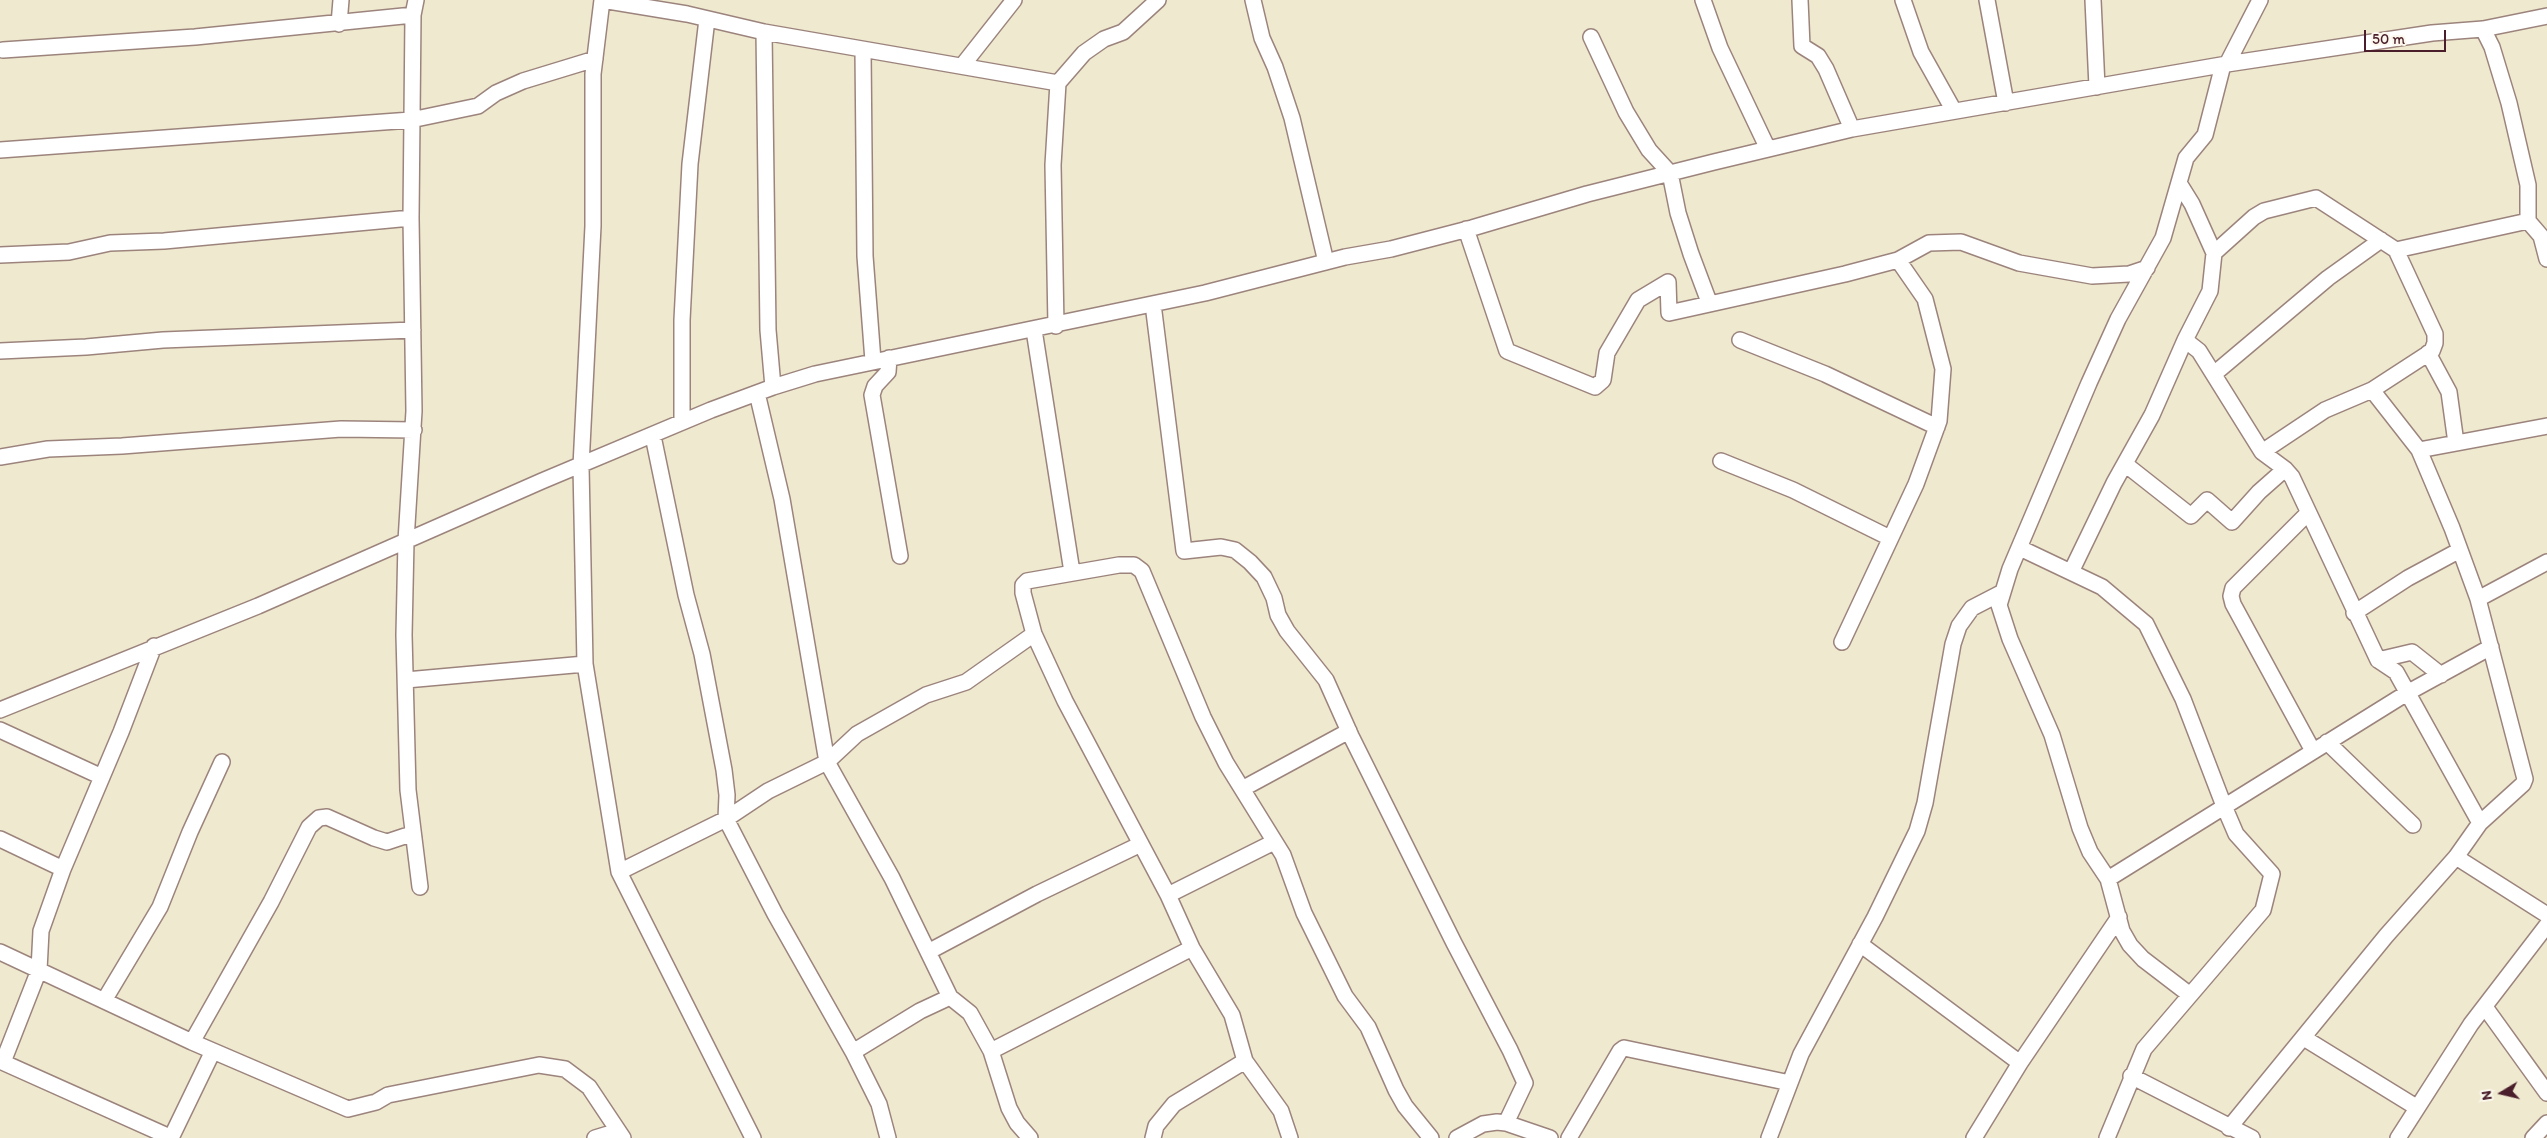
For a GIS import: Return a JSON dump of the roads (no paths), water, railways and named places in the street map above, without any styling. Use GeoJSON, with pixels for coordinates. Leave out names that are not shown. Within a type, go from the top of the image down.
{"type":"FeatureCollection","features":[{"type":"Feature","properties":{"kind":"street"},"geometry":{"type":"LineString","coordinates":[[339,24],[341,0]]}},
{"type":"Feature","properties":{"kind":"street"},"geometry":{"type":"LineString","coordinates":[[416,0],[413,15],[410,218],[414,430],[406,541],[404,634],[408,790],[420,888]]}},
{"type":"Feature","properties":{"kind":"street"},"geometry":{"type":"LineString","coordinates":[[753,1138],[619,872],[585,664],[581,466],[593,226],[595,59],[602,0],[687,7],[707,19],[764,32],[864,51],[1058,83]]}},
{"type":"Feature","properties":{"kind":"street"},"geometry":{"type":"LineString","coordinates":[[962,66],[1014,0]]}},
{"type":"Feature","properties":{"kind":"street"},"geometry":{"type":"LineString","coordinates":[[1056,326],[1053,164],[1058,83],[1084,53],[1104,39],[1123,32],[1158,0]]}},
{"type":"Feature","properties":{"kind":"street"},"geometry":{"type":"LineString","coordinates":[[1253,0],[1262,38],[1275,67],[1292,118],[1326,262]]}},
{"type":"Feature","properties":{"kind":"street"},"geometry":{"type":"LineString","coordinates":[[1703,0],[1720,48],[1768,149]]}},
{"type":"Feature","properties":{"kind":"street"},"geometry":{"type":"LineString","coordinates":[[1800,0],[1802,46],[1818,56],[1826,69],[1852,129]]}},
{"type":"Feature","properties":{"kind":"street"},"geometry":{"type":"LineString","coordinates":[[1903,0],[1921,52],[1954,111]]}},
{"type":"Feature","properties":{"kind":"street"},"geometry":{"type":"LineString","coordinates":[[1987,0],[2006,103]]}},
{"type":"Feature","properties":{"kind":"street"},"geometry":{"type":"LineString","coordinates":[[2093,0],[2097,87]]}},
{"type":"Feature","properties":{"kind":"street"},"geometry":{"type":"LineString","coordinates":[[2190,995],[2143,959],[2130,945],[2119,917],[2108,879],[2090,852],[2080,828],[2052,735],[2002,618],[1999,605],[2001,593],[2044,485],[2118,319],[2163,238],[2186,158],[2204,135],[2225,64],[2260,0]]}},
{"type":"Feature","properties":{"kind":"street"},"geometry":{"type":"LineString","coordinates":[[3,50],[195,37],[339,24],[413,15]]}},
{"type":"Feature","properties":{"kind":"street"},"geometry":{"type":"LineString","coordinates":[[0,710],[154,646],[258,606],[682,422],[773,387],[889,358],[1056,326],[1205,293],[1466,229],[1587,194],[1852,129],[2225,64],[2432,33],[2483,29],[2547,16]]}},
{"type":"Feature","properties":{"kind":"street"},"geometry":{"type":"LineString","coordinates":[[682,422],[682,320],[690,164],[707,19]]}},
{"type":"Feature","properties":{"kind":"street"},"geometry":{"type":"LineString","coordinates":[[2483,29],[2492,47],[2509,103],[2528,186],[2528,221],[2541,236],[2547,259]]}},
{"type":"Feature","properties":{"kind":"street"},"geometry":{"type":"LineString","coordinates":[[764,32],[768,330],[773,387]]}},
{"type":"Feature","properties":{"kind":"street"},"geometry":{"type":"LineString","coordinates":[[1591,37],[1626,112],[1649,150],[1670,174],[1681,221],[1699,280],[1709,302]]}},
{"type":"Feature","properties":{"kind":"street"},"geometry":{"type":"LineString","coordinates":[[864,51],[865,256],[873,362]]}},
{"type":"Feature","properties":{"kind":"street"},"geometry":{"type":"LineString","coordinates":[[0,150],[411,120],[478,106],[496,93],[523,82],[595,59]]}},
{"type":"Feature","properties":{"kind":"street"},"geometry":{"type":"LineString","coordinates":[[2071,572],[2125,464],[2152,415],[2210,292],[2214,253],[2192,204],[2178,183]]}},
{"type":"Feature","properties":{"kind":"street"},"geometry":{"type":"LineString","coordinates":[[2214,253],[2254,217],[2308,198],[2316,198],[2396,250],[2435,334],[2435,343],[2428,353],[2372,390],[2325,410],[2262,452]]}},
{"type":"Feature","properties":{"kind":"street"},"geometry":{"type":"LineString","coordinates":[[0,255],[70,252],[110,243],[164,241],[410,218]]}},
{"type":"Feature","properties":{"kind":"street"},"geometry":{"type":"LineString","coordinates":[[2396,250],[2528,221]]}},
{"type":"Feature","properties":{"kind":"street"},"geometry":{"type":"LineString","coordinates":[[1466,229],[1507,351],[1595,387],[1603,380],[1607,352],[1638,300],[1668,282],[1669,313],[1709,302],[1844,274],[1898,260],[1929,243],[1961,242],[2019,264],[2092,276],[2129,274],[2148,268]]}},
{"type":"Feature","properties":{"kind":"street"},"geometry":{"type":"LineString","coordinates":[[2214,374],[2321,284],[2381,240]]}},
{"type":"Feature","properties":{"kind":"street"},"geometry":{"type":"LineString","coordinates":[[1842,642],[1916,484],[1937,427],[1943,370],[1925,299],[1898,260]]}},
{"type":"Feature","properties":{"kind":"street"},"geometry":{"type":"LineString","coordinates":[[1153,304],[1184,551],[1222,547],[1235,550],[1264,577],[1274,598],[1278,615],[1287,631],[1326,680],[1349,731],[1525,1083],[1506,1123]]}},
{"type":"Feature","properties":{"kind":"street"},"geometry":{"type":"LineString","coordinates":[[0,351],[86,347],[163,340],[413,330]]}},
{"type":"Feature","properties":{"kind":"street"},"geometry":{"type":"LineString","coordinates":[[1034,330],[1072,572]]}},
{"type":"Feature","properties":{"kind":"street"},"geometry":{"type":"LineString","coordinates":[[1740,340],[1825,374],[1937,427]]}},
{"type":"Feature","properties":{"kind":"street"},"geometry":{"type":"LineString","coordinates":[[2186,340],[2199,351],[2262,452],[2286,469],[2292,477],[2354,613],[2378,660],[2396,672],[2480,823]]}},
{"type":"Feature","properties":{"kind":"street"},"geometry":{"type":"LineString","coordinates":[[2428,353],[2449,392],[2456,443]]}},
{"type":"Feature","properties":{"kind":"street"},"geometry":{"type":"LineString","coordinates":[[889,358],[888,372],[874,386],[872,395],[900,556]]}},
{"type":"Feature","properties":{"kind":"street"},"geometry":{"type":"LineString","coordinates":[[2229,1128],[2386,936],[2456,857],[2480,823],[2523,784],[2525,779],[2478,599],[2460,550],[2419,450],[2372,390]]}},
{"type":"Feature","properties":{"kind":"street"},"geometry":{"type":"LineString","coordinates":[[757,393],[783,508],[827,762],[892,878],[950,997],[970,1014],[991,1051],[1009,1108],[1017,1123],[1030,1138]]}},
{"type":"Feature","properties":{"kind":"street"},"geometry":{"type":"LineString","coordinates":[[2419,450],[2547,426]]}},
{"type":"Feature","properties":{"kind":"street"},"geometry":{"type":"LineString","coordinates":[[0,457],[48,449],[122,446],[305,431],[374,428],[414,430]]}},
{"type":"Feature","properties":{"kind":"street"},"geometry":{"type":"LineString","coordinates":[[652,436],[684,586],[702,654],[724,770],[727,795],[726,819],[774,914],[853,1052],[879,1104],[888,1138]]}},
{"type":"Feature","properties":{"kind":"street"},"geometry":{"type":"LineString","coordinates":[[1721,461],[1793,490],[1890,538]]}},
{"type":"Feature","properties":{"kind":"street"},"geometry":{"type":"LineString","coordinates":[[2125,464],[2191,516],[2207,500],[2232,522],[2259,492],[2286,469]]}},
{"type":"Feature","properties":{"kind":"street"},"geometry":{"type":"LineString","coordinates":[[2308,513],[2232,588],[2231,596],[2232,604],[2313,751]]}},
{"type":"Feature","properties":{"kind":"street"},"geometry":{"type":"LineString","coordinates":[[2020,548],[2102,587],[2146,624],[2183,699],[2236,834],[2272,874],[2263,910],[2144,1049],[2131,1076],[2107,1138]]}},
{"type":"Feature","properties":{"kind":"street"},"geometry":{"type":"LineString","coordinates":[[2354,613],[2408,578],[2460,550]]}},
{"type":"Feature","properties":{"kind":"street"},"geometry":{"type":"LineString","coordinates":[[2478,599],[2547,562]]}},
{"type":"Feature","properties":{"kind":"street"},"geometry":{"type":"LineString","coordinates":[[1290,1138],[1281,1111],[1245,1061],[1232,1015],[1192,948],[1168,896],[1065,701],[1034,634],[1025,605],[1023,585],[1027,582],[1072,572],[1134,565],[1142,571],[1203,717],[1242,789],[1283,855],[1304,913],[1345,996],[1368,1027],[1405,1106],[1431,1138]]}},
{"type":"Feature","properties":{"kind":"street"},"geometry":{"type":"LineString","coordinates":[[1770,1138],[1801,1054],[1860,944],[1917,831],[1925,803],[1953,644],[1959,626],[1972,608],[2001,593]]}},
{"type":"Feature","properties":{"kind":"street"},"geometry":{"type":"LineString","coordinates":[[619,872],[726,819],[768,791],[827,762],[857,734],[926,695],[966,682],[1034,634]]}},
{"type":"Feature","properties":{"kind":"street"},"geometry":{"type":"LineString","coordinates":[[154,646],[63,869],[41,931],[39,970],[2,1061],[172,1138],[213,1051]]}},
{"type":"Feature","properties":{"kind":"street"},"geometry":{"type":"LineString","coordinates":[[2108,879],[2407,693],[2491,647]]}},
{"type":"Feature","properties":{"kind":"street"},"geometry":{"type":"LineString","coordinates":[[2378,660],[2412,652],[2441,675]]}},
{"type":"Feature","properties":{"kind":"street"},"geometry":{"type":"LineString","coordinates":[[406,680],[585,664]]}},
{"type":"Feature","properties":{"kind":"street"},"geometry":{"type":"LineString","coordinates":[[0,730],[102,777]]}},
{"type":"Feature","properties":{"kind":"street"},"geometry":{"type":"LineString","coordinates":[[1242,789],[1349,731]]}},
{"type":"Feature","properties":{"kind":"street"},"geometry":{"type":"LineString","coordinates":[[2327,742],[2412,825]]}},
{"type":"Feature","properties":{"kind":"street"},"geometry":{"type":"LineString","coordinates":[[105,999],[160,907],[190,832],[222,762]]}},
{"type":"Feature","properties":{"kind":"street"},"geometry":{"type":"LineString","coordinates":[[192,1042],[271,902],[309,827],[319,818],[327,816],[386,842],[405,836],[414,838]]}},
{"type":"Feature","properties":{"kind":"street"},"geometry":{"type":"LineString","coordinates":[[0,839],[63,869]]}},
{"type":"Feature","properties":{"kind":"street"},"geometry":{"type":"LineString","coordinates":[[1168,896],[1274,842]]}},
{"type":"Feature","properties":{"kind":"street"},"geometry":{"type":"LineString","coordinates":[[928,952],[1046,890],[1141,844]]}},
{"type":"Feature","properties":{"kind":"street"},"geometry":{"type":"LineString","coordinates":[[2456,857],[2547,914]]}},
{"type":"Feature","properties":{"kind":"street"},"geometry":{"type":"LineString","coordinates":[[1974,1138],[2020,1062],[2119,917]]}},
{"type":"Feature","properties":{"kind":"street"},"geometry":{"type":"LineString","coordinates":[[2398,1138],[2484,1007],[2547,925]]}},
{"type":"Feature","properties":{"kind":"street"},"geometry":{"type":"LineString","coordinates":[[1860,944],[2020,1062]]}},
{"type":"Feature","properties":{"kind":"street"},"geometry":{"type":"LineString","coordinates":[[991,1051],[1192,948]]}},
{"type":"Feature","properties":{"kind":"street"},"geometry":{"type":"LineString","coordinates":[[0,952],[105,999],[192,1042],[348,1109],[376,1102],[388,1095],[540,1065],[565,1069],[589,1087],[620,1134],[595,1138]]}},
{"type":"Feature","properties":{"kind":"street"},"geometry":{"type":"LineString","coordinates":[[853,1052],[920,1011],[950,997]]}},
{"type":"Feature","properties":{"kind":"street"},"geometry":{"type":"LineString","coordinates":[[2484,1007],[2547,1093]]}},
{"type":"Feature","properties":{"kind":"street"},"geometry":{"type":"LineString","coordinates":[[2304,1038],[2416,1108]]}},
{"type":"Feature","properties":{"kind":"street"},"geometry":{"type":"LineString","coordinates":[[1568,1137],[1620,1051],[1624,1048],[1790,1083]]}},
{"type":"Feature","properties":{"kind":"street"},"geometry":{"type":"LineString","coordinates":[[1153,1138],[1156,1126],[1174,1104],[1245,1061]]}},
{"type":"Feature","properties":{"kind":"street"},"geometry":{"type":"LineString","coordinates":[[2131,1076],[2229,1128],[2252,1138]]}},
{"type":"Feature","properties":{"kind":"street"},"geometry":{"type":"LineString","coordinates":[[1458,1138],[1483,1124],[1506,1123],[1550,1138]]}},
{"type":"Feature","properties":{"kind":"street"},"geometry":{"type":"LineString","coordinates":[[2533,1138],[2547,1123]]}}]}
